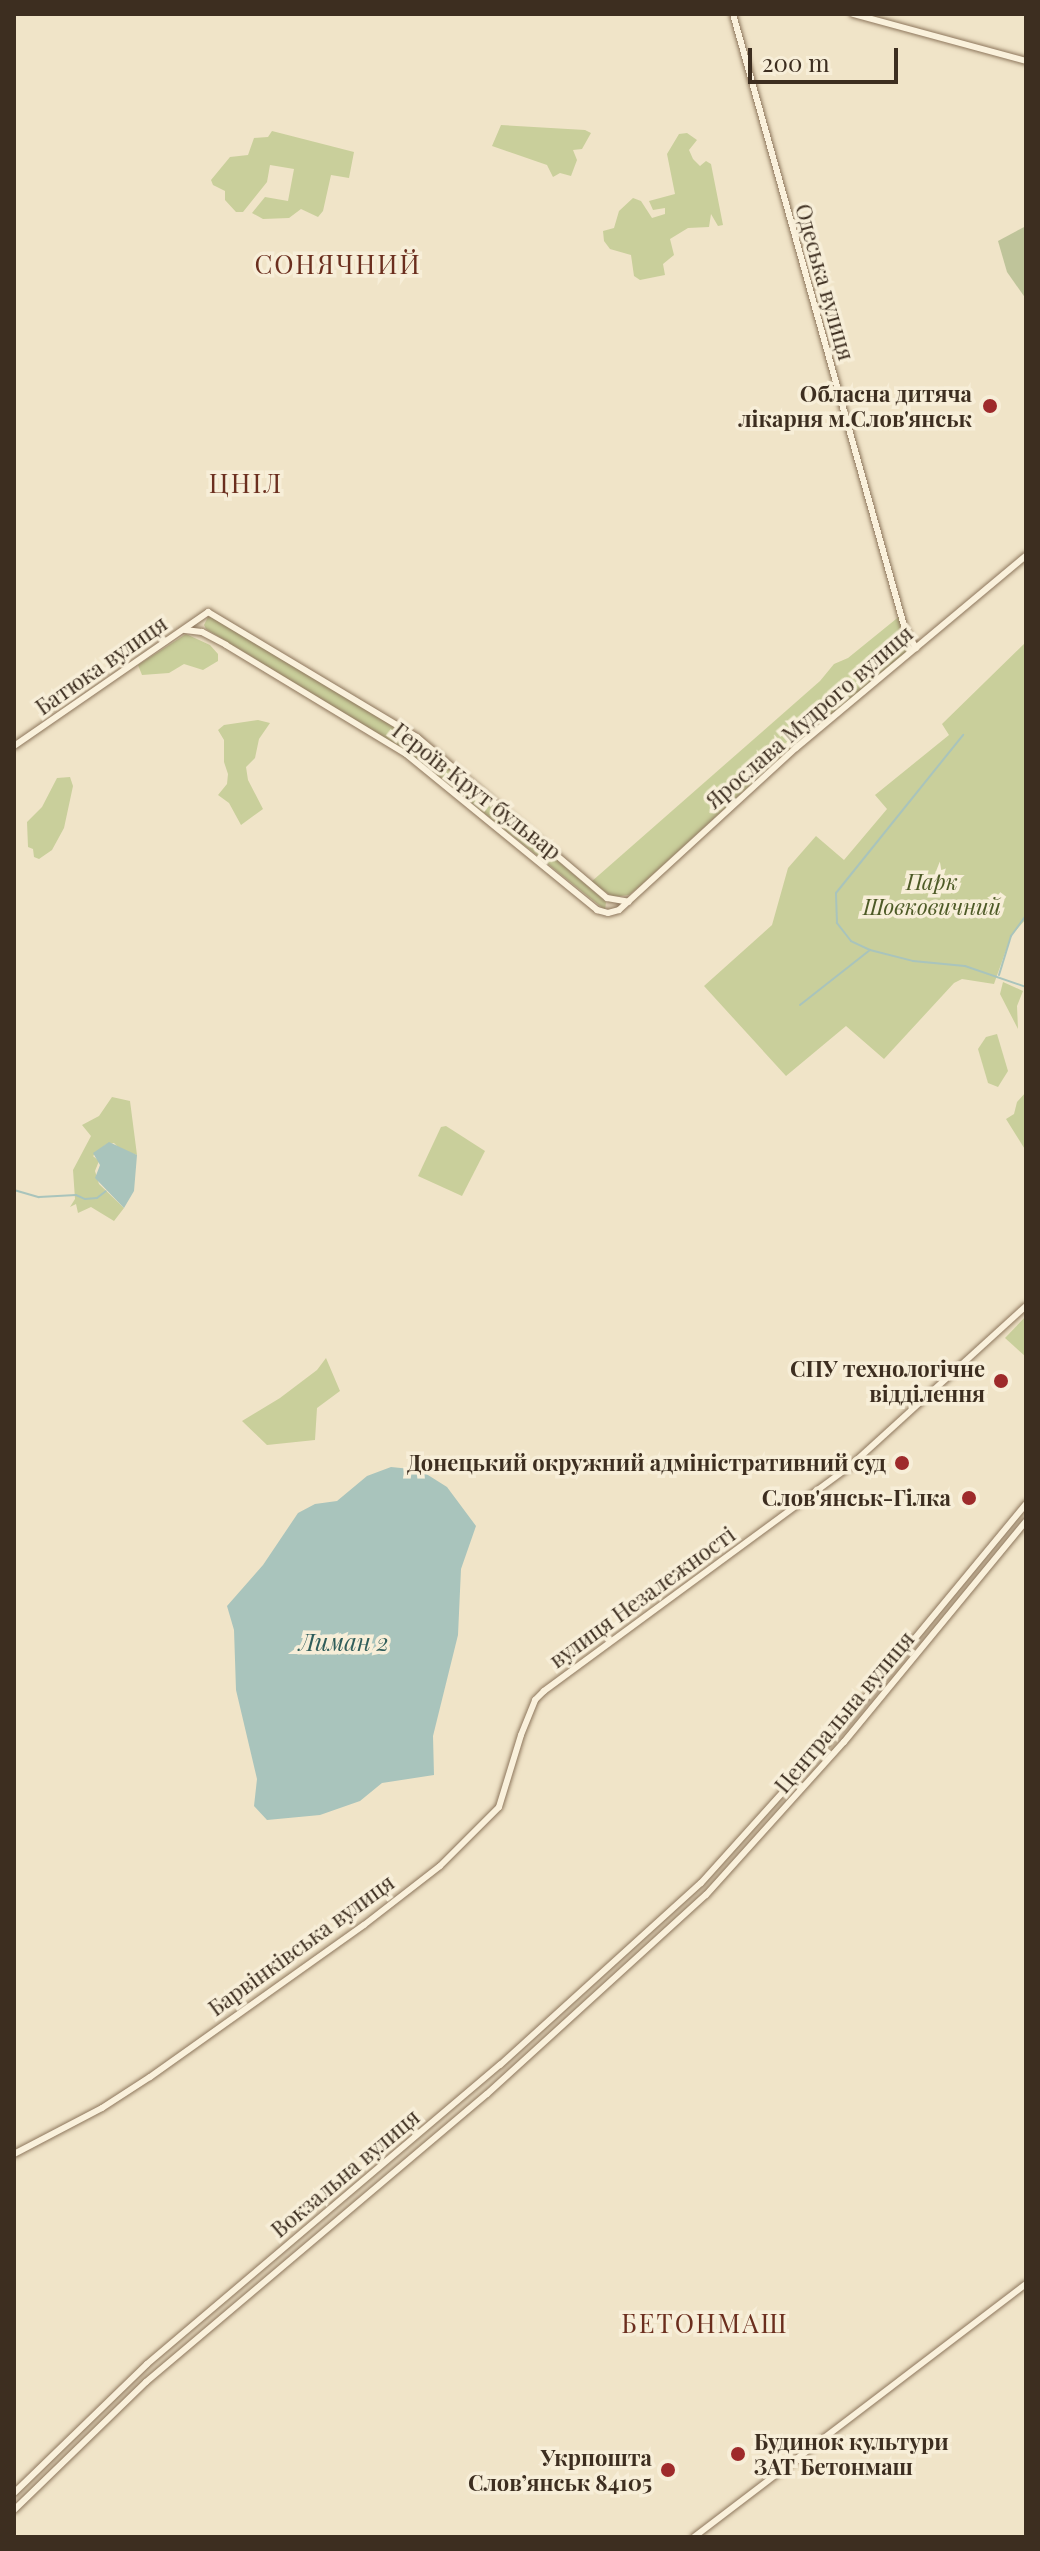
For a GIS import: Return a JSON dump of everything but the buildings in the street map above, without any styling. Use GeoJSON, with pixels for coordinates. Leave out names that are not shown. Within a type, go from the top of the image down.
{"type":"FeatureCollection","features":[{"type":"Feature","properties":{"kind":"street","name":"Одеська вулиця"},"geometry":{"type":"LineString","coordinates":[[733,14],[905,629],[916,648]]}},
{"type":"Feature","properties":{"kind":"street"},"geometry":{"type":"LineString","coordinates":[[853,14],[1026,63]]}},
{"type":"Feature","properties":{"kind":"street","name":"Ярослава Мудрого вулиця"},"geometry":{"type":"LineString","coordinates":[[619,910],[796,748],[1025,558]]}},
{"type":"Feature","properties":{"kind":"street","name":"Батюка вулиця"},"geometry":{"type":"LineString","coordinates":[[14,746],[208,612]]}},
{"type":"Feature","properties":{"kind":"street","name":"Героїв Крут бульвар"},"geometry":{"type":"LineString","coordinates":[[208,612],[417,737],[605,897],[629,902]]}},
{"type":"Feature","properties":{"kind":"street","name":"Героїв Крут бульвар"},"geometry":{"type":"LineString","coordinates":[[185,630],[202,632],[226,645],[406,754],[597,910],[619,910]]}},
{"type":"Feature","properties":{"kind":"street","name":"вулиця Незалежності"},"geometry":{"type":"LineString","coordinates":[[535,1700],[604,1644],[849,1467],[1026,1306]]}},
{"type":"Feature","properties":{"kind":"street","name":"Центральна вулиця"},"geometry":{"type":"LineString","coordinates":[[701,1883],[844,1724],[1026,1504]]}},
{"type":"Feature","properties":{"kind":"street","name":"Центральна вулиця"},"geometry":{"type":"LineString","coordinates":[[680,1918],[802,1791],[1026,1521]]}},
{"type":"Feature","properties":{"kind":"street","name":"Барвінківська вулиця"},"geometry":{"type":"LineString","coordinates":[[14,2154],[102,2108],[150,2077],[364,1925],[440,1866],[499,1807],[535,1700]]}},
{"type":"Feature","properties":{"kind":"street","name":"Вокзальна вулиця"},"geometry":{"type":"LineString","coordinates":[[14,2493],[147,2364],[489,2074],[701,1883]]}},
{"type":"Feature","properties":{"kind":"street","name":"Вокзальна вулиця"},"geometry":{"type":"LineString","coordinates":[[14,2510],[146,2382],[487,2094],[680,1918]]}},
{"type":"Feature","properties":{"kind":"street"},"geometry":{"type":"LineString","coordinates":[[694,2537],[1026,2284]]}},
{"type":"Feature","properties":{"kind":"green space"},"geometry":{"type":"Polygon","coordinates":[[[501,125],[585,130],[591,133],[582,149],[573,150],[577,160],[571,176],[560,173],[553,177],[547,165],[492,146],[501,125]]]}},
{"type":"Feature","properties":{"kind":"green space"},"geometry":{"type":"Polygon","coordinates":[[[272,131],[354,152],[349,178],[331,175],[323,211],[318,217],[301,209],[289,218],[263,219],[252,213],[265,197],[288,201],[294,169],[270,165],[267,182],[243,212],[236,212],[225,200],[225,191],[213,185],[211,180],[230,157],[248,155],[254,138],[268,137],[272,131]]]}},
{"type":"Feature","properties":{"kind":"green space"},"geometry":{"type":"Polygon","coordinates":[[[687,133],[697,140],[689,150],[693,159],[700,166],[706,161],[711,164],[723,225],[718,226],[711,214],[709,227],[688,228],[670,239],[674,255],[663,264],[665,275],[640,280],[634,276],[631,255],[610,249],[604,241],[603,231],[614,228],[619,211],[633,198],[641,201],[652,218],[665,214],[665,208],[653,210],[649,201],[675,194],[667,154],[679,134],[687,133]]]}},
{"type":"Feature","properties":{"kind":"green space"},"geometry":{"type":"Polygon","coordinates":[[[1026,226],[1026,299],[1007,272],[998,241],[1026,226]]]}},
{"type":"Feature","properties":{"kind":"green space"},"geometry":{"type":"Polygon","coordinates":[[[901,615],[910,647],[906,652],[785,753],[640,886],[629,895],[613,897],[591,882],[820,681],[834,664],[848,658],[901,615]]]}},
{"type":"Feature","properties":{"kind":"green space"},"geometry":{"type":"Polygon","coordinates":[[[208,617],[216,618],[416,739],[606,902],[605,910],[407,751],[206,629],[204,625],[208,617]]]}},
{"type":"Feature","properties":{"kind":"green space"},"geometry":{"type":"Polygon","coordinates":[[[186,634],[210,645],[218,654],[218,661],[203,670],[184,664],[169,673],[142,675],[138,665],[186,634]]]}},
{"type":"Feature","properties":{"kind":"green space","name":"Парк Шовковичний"},"geometry":{"type":"Polygon","coordinates":[[[1026,642],[1026,919],[1011,936],[994,984],[962,979],[954,983],[884,1059],[846,1026],[786,1076],[704,986],[772,925],[788,868],[816,836],[844,860],[887,809],[875,795],[949,735],[942,724],[1026,642]]]}},
{"type":"Feature","properties":{"kind":"green space"},"geometry":{"type":"Polygon","coordinates":[[[258,720],[270,723],[259,739],[255,758],[246,767],[248,780],[263,809],[241,825],[229,803],[218,795],[227,784],[228,774],[224,762],[224,740],[218,730],[224,725],[258,720]]]}},
{"type":"Feature","properties":{"kind":"green space"},"geometry":{"type":"Polygon","coordinates":[[[70,777],[73,786],[64,828],[52,850],[39,859],[34,857],[33,849],[28,847],[27,822],[42,807],[57,778],[70,777]]]}},
{"type":"Feature","properties":{"kind":"green space"},"geometry":{"type":"Polygon","coordinates":[[[1003,982],[1023,991],[1017,1006],[1018,1029],[1000,994],[1003,982]]]}},
{"type":"Feature","properties":{"kind":"green space"},"geometry":{"type":"Polygon","coordinates":[[[997,1034],[1008,1071],[998,1087],[988,1083],[978,1049],[986,1037],[997,1034]]]}},
{"type":"Feature","properties":{"kind":"green space"},"geometry":{"type":"Polygon","coordinates":[[[1026,1092],[1026,1151],[1006,1119],[1014,1114],[1017,1102],[1026,1092]]]}},
{"type":"Feature","properties":{"kind":"green space"},"geometry":{"type":"Polygon","coordinates":[[[112,1097],[130,1101],[137,1155],[121,1150],[114,1143],[105,1145],[93,1156],[99,1161],[95,1171],[99,1184],[124,1208],[114,1221],[91,1207],[78,1213],[76,1204],[70,1207],[75,1199],[73,1170],[91,1136],[82,1125],[99,1116],[112,1097]]]}},
{"type":"Feature","properties":{"kind":"green space"},"geometry":{"type":"Polygon","coordinates":[[[446,1126],[485,1151],[462,1196],[418,1176],[441,1127],[446,1126]]]}},
{"type":"Feature","properties":{"kind":"green space"},"geometry":{"type":"Polygon","coordinates":[[[1026,1316],[1026,1357],[1005,1338],[1026,1316]]]}},
{"type":"Feature","properties":{"kind":"green space"},"geometry":{"type":"Polygon","coordinates":[[[326,1358],[340,1391],[317,1408],[315,1440],[267,1445],[242,1421],[280,1398],[317,1370],[326,1358]]]}},
{"type":"Feature","properties":{"kind":"water"},"geometry":{"type":"Polygon","coordinates":[[[109,1142],[137,1155],[134,1191],[124,1208],[95,1178],[100,1165],[93,1153],[109,1142]]]}},
{"type":"Feature","properties":{"kind":"water","name":"Лиман 2"},"geometry":{"type":"Polygon","coordinates":[[[391,1467],[420,1470],[447,1487],[476,1526],[461,1569],[458,1635],[433,1736],[434,1775],[382,1783],[360,1801],[320,1815],[267,1820],[254,1806],[257,1779],[236,1690],[234,1630],[227,1606],[263,1565],[298,1513],[315,1504],[337,1501],[367,1476],[391,1467]]]}},
{"type":"Feature","properties":{"kind":"waterway"},"geometry":{"type":"LineString","coordinates":[[870,950],[851,941],[837,923],[836,893],[963,735]]}},
{"type":"Feature","properties":{"kind":"waterway"},"geometry":{"type":"LineString","coordinates":[[999,975],[1011,936],[1026,915]]}},
{"type":"Feature","properties":{"kind":"waterway"},"geometry":{"type":"LineString","coordinates":[[800,1005],[870,950],[913,961],[965,966],[1026,987]]}},
{"type":"Feature","properties":{"kind":"waterway"},"geometry":{"type":"LineString","coordinates":[[14,1190],[39,1197],[76,1195],[85,1199],[97,1198],[106,1191]]}},
{"type":"Feature","properties":{"kind":"place","name":"Обласна дитяча лікарня м.Слов'янськ"},"geometry":{"type":"Point","coordinates":[990,406]}},
{"type":"Feature","properties":{"kind":"place","name":"СПУ технологічне відділення"},"geometry":{"type":"Point","coordinates":[1001,1381]}},
{"type":"Feature","properties":{"kind":"place","name":"Донецький окружний адміністративний суд"},"geometry":{"type":"Point","coordinates":[902,1463]}},
{"type":"Feature","properties":{"kind":"place","name":"Слов'янськ-Гілка"},"geometry":{"type":"Point","coordinates":[969,1498]}},
{"type":"Feature","properties":{"kind":"place","name":"Будинок культури ЗАТ Бетонмаш"},"geometry":{"type":"Point","coordinates":[738,2454]}},
{"type":"Feature","properties":{"kind":"place","name":"Укрпошта Слов’янськ 84105"},"geometry":{"type":"Point","coordinates":[668,2470]}},
{"type":"Feature","properties":{"kind":"district","name":"СОНЯЧНИЙ"},"geometry":{"type":"Point","coordinates":[338,264]}},
{"type":"Feature","properties":{"kind":"district","name":"ЦНІЛ"},"geometry":{"type":"Point","coordinates":[246,483]}},
{"type":"Feature","properties":{"kind":"district","name":"БЕТОНМАШ"},"geometry":{"type":"Point","coordinates":[705,2323]}}]}
